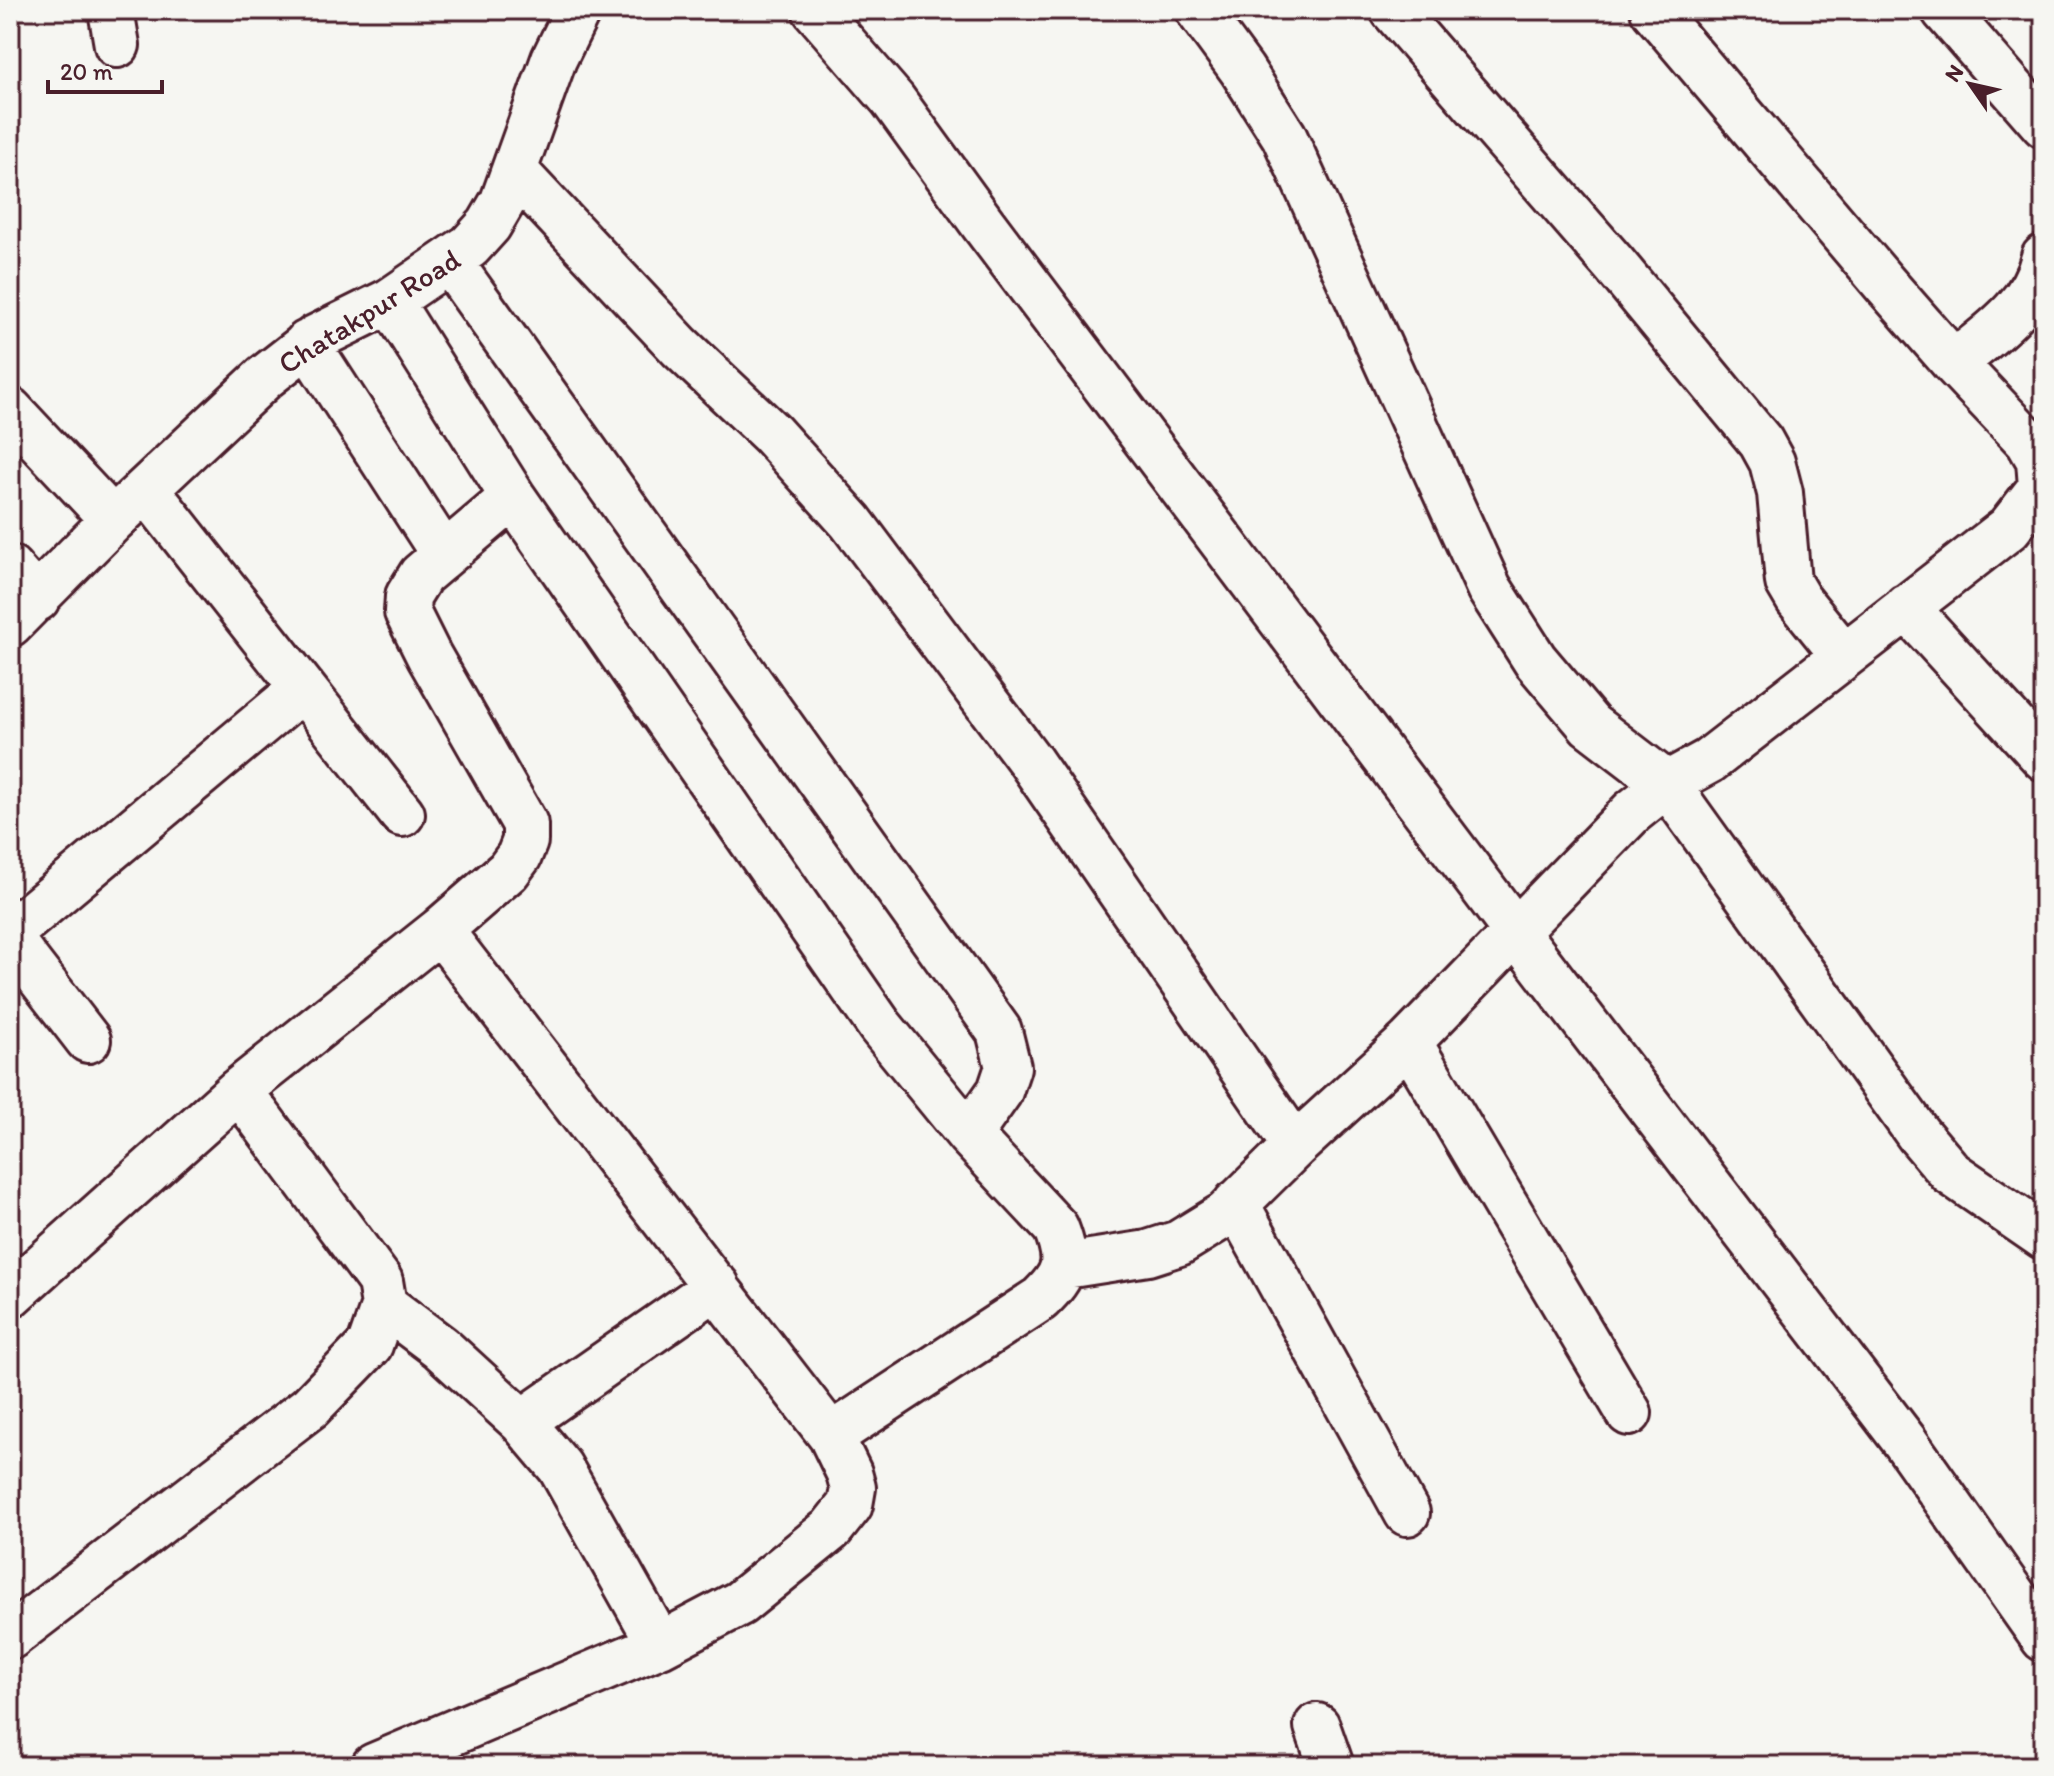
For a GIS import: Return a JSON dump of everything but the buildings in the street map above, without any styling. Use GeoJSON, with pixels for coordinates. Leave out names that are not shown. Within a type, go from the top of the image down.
{"type":"FeatureCollection","features":[{"type":"Feature","properties":{"kind":"street","name":"Chatakpur Road"},"geometry":{"type":"LineString","coordinates":[[19,597],[113,520],[265,377],[307,343],[339,324],[390,301],[470,246],[489,225],[503,201],[554,59],[578,10]]}},
{"type":"Feature","properties":{"kind":"street"},"geometry":{"type":"LineString","coordinates":[[815,10],[893,100],[1516,932],[1906,1443],[2044,1639]]}},
{"type":"Feature","properties":{"kind":"street"},"geometry":{"type":"LineString","coordinates":[[1198,10],[1242,70],[1284,136],[1489,588],[1535,660],[1590,725],[1667,784],[1934,1154],[1951,1173],[2044,1237]]}},
{"type":"Feature","properties":{"kind":"street"},"geometry":{"type":"LineString","coordinates":[[1393,10],[1614,264],[1761,442],[1772,462],[1780,493],[1788,582],[1844,656]]}},
{"type":"Feature","properties":{"kind":"street"},"geometry":{"type":"LineString","coordinates":[[1065,1266],[1148,1253],[1179,1243],[1205,1229],[1409,1042],[1632,812],[1667,784],[1709,761],[2009,528],[2041,487],[2039,460],[2028,441],[1954,363],[1653,10]]}},
{"type":"Feature","properties":{"kind":"street"},"geometry":{"type":"LineString","coordinates":[[1944,10],[2044,125]]}},
{"type":"Feature","properties":{"kind":"street"},"geometry":{"type":"LineString","coordinates":[[515,171],[680,347],[771,433],[851,522],[1031,762],[1295,1146]]}},
{"type":"Feature","properties":{"kind":"street"},"geometry":{"type":"LineString","coordinates":[[450,262],[999,1031],[1008,1067],[1000,1091],[969,1135]]}},
{"type":"Feature","properties":{"kind":"street"},"geometry":{"type":"LineString","coordinates":[[1954,363],[2012,315],[2042,271]]}},
{"type":"Feature","properties":{"kind":"street"},"geometry":{"type":"LineString","coordinates":[[390,301],[513,497],[880,1026],[969,1135],[1056,1228],[1063,1247],[1065,1266],[1057,1282],[1040,1299],[831,1436]]}},
{"type":"Feature","properties":{"kind":"street"},"geometry":{"type":"LineString","coordinates":[[307,343],[444,555]]}},
{"type":"Feature","properties":{"kind":"street"},"geometry":{"type":"LineString","coordinates":[[10,410],[113,520]]}},
{"type":"Feature","properties":{"kind":"street"},"geometry":{"type":"LineString","coordinates":[[146,489],[402,814]]}},
{"type":"Feature","properties":{"kind":"street"},"geometry":{"type":"LineString","coordinates":[[10,1295],[239,1090],[440,930],[508,871],[519,856],[525,841],[525,824],[407,612],[408,596],[421,575],[513,497]]}},
{"type":"Feature","properties":{"kind":"street"},"geometry":{"type":"LineString","coordinates":[[1906,607],[2044,758]]}},
{"type":"Feature","properties":{"kind":"street"},"geometry":{"type":"LineString","coordinates":[[88,1040],[10,936],[303,688]]}},
{"type":"Feature","properties":{"kind":"street"},"geometry":{"type":"LineString","coordinates":[[374,1766],[660,1645],[740,1603],[831,1529],[850,1505],[853,1488],[831,1436],[440,930]]}},
{"type":"Feature","properties":{"kind":"street"},"geometry":{"type":"LineString","coordinates":[[1409,1042],[1629,1413]]}},
{"type":"Feature","properties":{"kind":"street"},"geometry":{"type":"LineString","coordinates":[[10,1637],[310,1407],[370,1345],[379,1326],[384,1305],[380,1281],[239,1090]]}},
{"type":"Feature","properties":{"kind":"street"},"geometry":{"type":"LineString","coordinates":[[1236,1203],[1407,1513]]}},
{"type":"Feature","properties":{"kind":"street"},"geometry":{"type":"LineString","coordinates":[[522,1422],[717,1286]]}},
{"type":"Feature","properties":{"kind":"street"},"geometry":{"type":"LineString","coordinates":[[384,1305],[440,1347],[522,1422],[560,1467],[660,1645]]}}]}
